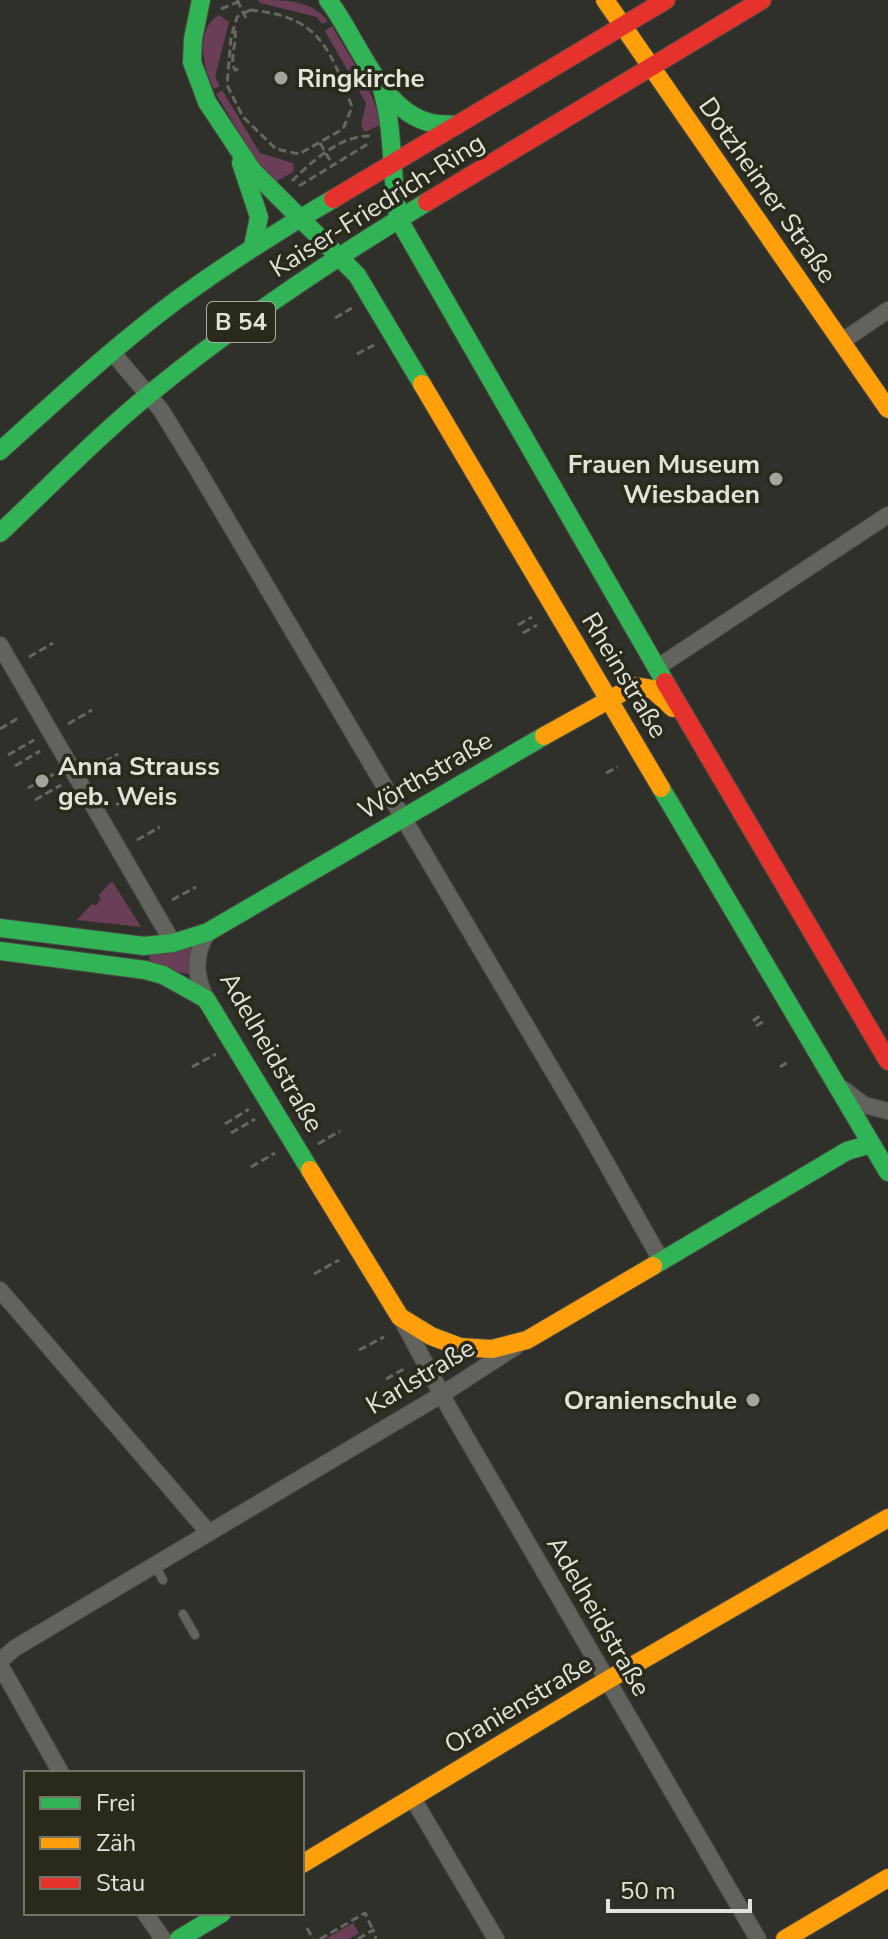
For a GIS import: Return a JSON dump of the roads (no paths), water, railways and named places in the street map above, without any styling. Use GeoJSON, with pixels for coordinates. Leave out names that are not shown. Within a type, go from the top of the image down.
{"type":"FeatureCollection","features":[{"type":"Feature","properties":{"kind":"main road"},"geometry":{"type":"LineString","coordinates":[[201,0],[192,54],[194,72],[237,151],[259,217],[253,246]]}},
{"type":"Feature","properties":{"kind":"main road"},"geometry":{"type":"LineString","coordinates":[[328,0],[381,86],[399,108],[433,124],[457,125]]}},
{"type":"Feature","properties":{"kind":"main road","name":"Dotzheimer Straße"},"geometry":{"type":"LineString","coordinates":[[605,0],[888,409]]}},
{"type":"Feature","properties":{"kind":"main road","name":"B 54"},"geometry":{"type":"LineString","coordinates":[[623,26],[666,0]]}},
{"type":"Feature","properties":{"kind":"main road","name":"B 54"},"geometry":{"type":"LineString","coordinates":[[651,66],[762,0]]}},
{"type":"Feature","properties":{"kind":"main road","name":"Kaiser-Friedrich-Ring"},"geometry":{"type":"LineString","coordinates":[[0,451],[112,352],[253,246],[623,26]]}},
{"type":"Feature","properties":{"kind":"main road","name":"Kaiser-Friedrich-Ring"},"geometry":{"type":"LineString","coordinates":[[0,533],[149,394],[241,322],[339,255],[651,66]]}},
{"type":"Feature","properties":{"kind":"main road","name":"Rheinstraße"},"geometry":{"type":"LineString","coordinates":[[381,86],[391,120],[391,186],[399,220],[561,505],[888,1061]]}},
{"type":"Feature","properties":{"kind":"main road","name":"Rheinstraße"},"geometry":{"type":"LineString","coordinates":[[237,151],[252,170],[357,275],[888,1172]]}},
{"type":"Feature","properties":{"kind":"main road","name":"Kaiser-Friedrich-Ring"},"geometry":{"type":"LineString","coordinates":[[368,177],[378,177],[391,186]]}},
{"type":"Feature","properties":{"kind":"main road","name":"Wörthstraße"},"geometry":{"type":"LineString","coordinates":[[0,928],[144,946],[173,943],[208,932],[629,686],[648,686],[659,693],[693,730]]}},
{"type":"Feature","properties":{"kind":"main road"},"geometry":{"type":"LineString","coordinates":[[0,951],[145,970],[163,975],[206,999]]}},
{"type":"Feature","properties":{"kind":"main road","name":"Adelheidstraße"},"geometry":{"type":"LineString","coordinates":[[206,999],[400,1317],[435,1338],[464,1348],[504,1349],[527,1340]]}},
{"type":"Feature","properties":{"kind":"main road","name":"Karlstraße"},"geometry":{"type":"LineString","coordinates":[[527,1340],[847,1151],[871,1144]]}},
{"type":"Feature","properties":{"kind":"main road","name":"Oranienstraße"},"geometry":{"type":"LineString","coordinates":[[304,1863],[606,1681],[888,1518]]}},
{"type":"Feature","properties":{"kind":"main road"},"geometry":{"type":"LineString","coordinates":[[785,1939],[888,1878]]}},
{"type":"Feature","properties":{"kind":"main road"},"geometry":{"type":"LineString","coordinates":[[179,1939],[219,1915]]}},
{"type":"Feature","properties":{"kind":"street"},"geometry":{"type":"LineString","coordinates":[[841,342],[888,310]]}},
{"type":"Feature","properties":{"kind":"street"},"geometry":{"type":"LineString","coordinates":[[112,352],[149,394],[196,467],[587,1129],[662,1262]]}},
{"type":"Feature","properties":{"kind":"street"},"geometry":{"type":"LineString","coordinates":[[658,667],[888,515]]}},
{"type":"Feature","properties":{"kind":"street"},"geometry":{"type":"LineString","coordinates":[[0,645],[173,943]]}},
{"type":"Feature","properties":{"kind":"street","name":"Adelheidstraße"},"geometry":{"type":"LineString","coordinates":[[206,999],[200,986],[196,959],[208,932]]}},
{"type":"Feature","properties":{"kind":"street"},"geometry":{"type":"LineString","coordinates":[[825,1065],[845,1091],[864,1105],[888,1111]]}},
{"type":"Feature","properties":{"kind":"street"},"geometry":{"type":"LineString","coordinates":[[0,1290],[209,1533]]}},
{"type":"Feature","properties":{"kind":"street","name":"Adelheidstraße"},"geometry":{"type":"LineString","coordinates":[[400,1317],[441,1395],[758,1939]]}},
{"type":"Feature","properties":{"kind":"street","name":"Karlstraße"},"geometry":{"type":"LineString","coordinates":[[0,1663],[15,1648],[159,1573],[209,1533],[527,1340]]}},
{"type":"Feature","properties":{"kind":"street"},"geometry":{"type":"LineString","coordinates":[[0,1663],[60,1771]]}},
{"type":"Feature","properties":{"kind":"street"},"geometry":{"type":"LineString","coordinates":[[412,1797],[496,1939]]}},
{"type":"Feature","properties":{"kind":"street"},"geometry":{"type":"LineString","coordinates":[[146,1915],[163,1939]]}},
{"type":"Feature","properties":{"kind":"lane"},"geometry":{"type":"LineString","coordinates":[[183,1614],[195,1635]]}},
{"type":"Feature","properties":{"kind":"place","name":"Ringkirche"},"geometry":{"type":"Point","coordinates":[281,78]}},
{"type":"Feature","properties":{"kind":"place","name":"Frauen Museum Wiesbaden"},"geometry":{"type":"Point","coordinates":[776,479]}},
{"type":"Feature","properties":{"kind":"place","name":"Anna Strauss geb. Weis"},"geometry":{"type":"Point","coordinates":[42,781]}},
{"type":"Feature","properties":{"kind":"place","name":"Oranienschule"},"geometry":{"type":"Point","coordinates":[753,1400]}}]}
